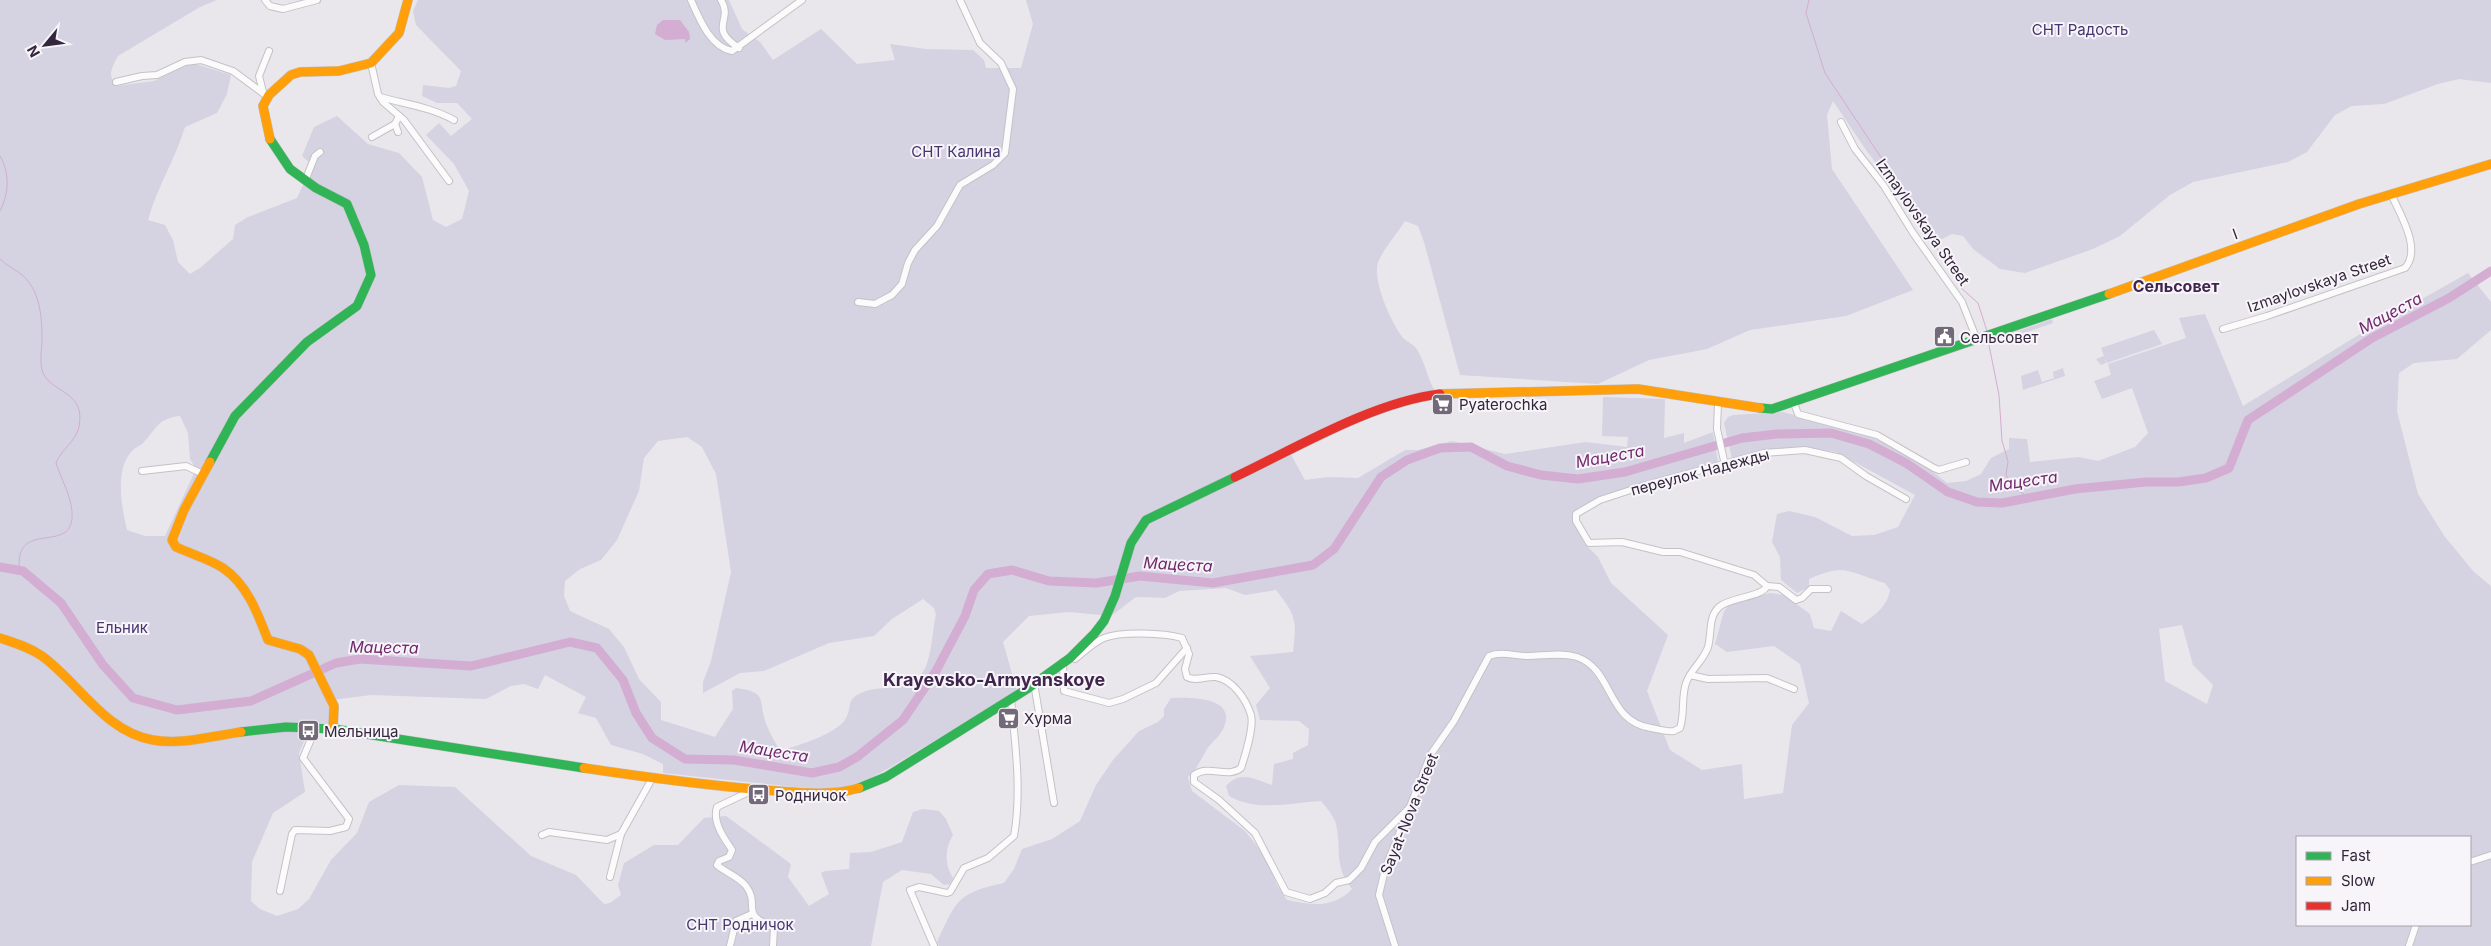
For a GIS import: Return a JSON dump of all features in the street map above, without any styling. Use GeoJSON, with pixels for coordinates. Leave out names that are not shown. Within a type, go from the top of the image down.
{"type":"FeatureCollection","features":[{"type":"Feature","properties":{"kind":"street"},"geometry":{"type":"LineString","coordinates":[[265,0],[270,6],[283,9],[317,0]]}},
{"type":"Feature","properties":{"kind":"street"},"geometry":{"type":"LineString","coordinates":[[265,95],[280,82],[300,72],[339,71],[370,63],[399,33],[408,0]]}},
{"type":"Feature","properties":{"kind":"street"},"geometry":{"type":"LineString","coordinates":[[691,0],[712,39],[728,50],[739,48],[802,0]]}},
{"type":"Feature","properties":{"kind":"street"},"geometry":{"type":"LineString","coordinates":[[721,0],[725,11],[722,30],[724,36],[739,48]]}},
{"type":"Feature","properties":{"kind":"street"},"geometry":{"type":"LineString","coordinates":[[858,302],[875,304],[892,295],[902,284],[908,263],[915,250],[943,218],[960,185],[993,165],[1005,153],[1013,89],[1001,63],[980,43],[960,0]]}},
{"type":"Feature","properties":{"kind":"street"},"geometry":{"type":"LineString","coordinates":[[269,51],[259,76],[265,95],[263,106],[269,138],[290,169],[305,181],[347,204],[364,245],[371,275],[357,306],[307,342],[235,416],[203,474],[172,540],[176,548],[223,568],[242,587],[256,609],[268,640],[300,649],[309,655],[334,706],[335,722],[333,729]]}},
{"type":"Feature","properties":{"kind":"street"},"geometry":{"type":"LineString","coordinates":[[116,82],[142,76],[157,75],[185,62],[201,60],[232,71],[265,95]]}},
{"type":"Feature","properties":{"kind":"street"},"geometry":{"type":"LineString","coordinates":[[370,63],[383,102],[399,116],[449,181]]}},
{"type":"Feature","properties":{"kind":"street"},"geometry":{"type":"LineString","coordinates":[[380,97],[406,105],[423,106],[454,120]]}},
{"type":"Feature","properties":{"kind":"street"},"geometry":{"type":"LineString","coordinates":[[372,137],[395,124],[399,116]]}},
{"type":"Feature","properties":{"kind":"street","name":"Izmaylovskaya Street"},"geometry":{"type":"LineString","coordinates":[[1841,122],[1855,149],[1884,186],[1913,233],[1962,302],[1979,339]]}},
{"type":"Feature","properties":{"kind":"street"},"geometry":{"type":"LineString","coordinates":[[395,124],[398,132]]}},
{"type":"Feature","properties":{"kind":"street"},"geometry":{"type":"LineString","coordinates":[[305,181],[315,156],[320,152]]}},
{"type":"Feature","properties":{"kind":"street","name":"I"},"geometry":{"type":"LineString","coordinates":[[1979,339],[2391,194],[2491,164]]}},
{"type":"Feature","properties":{"kind":"street","name":"Izmaylovskaya Street"},"geometry":{"type":"LineString","coordinates":[[2223,329],[2267,316],[2405,268],[2409,264],[2411,245],[2391,194]]}},
{"type":"Feature","properties":{"kind":"street"},"geometry":{"type":"LineString","coordinates":[[1187,648],[1156,683],[1123,699],[1109,703],[1064,691],[1064,664],[1089,640],[1104,621],[1112,606],[1129,550],[1138,530],[1153,516],[1372,412],[1415,397],[1451,393],[1638,389],[1718,403],[1772,409],[1979,339]]}},
{"type":"Feature","properties":{"kind":"street"},"geometry":{"type":"LineString","coordinates":[[1718,403],[1717,428],[1725,464]]}},
{"type":"Feature","properties":{"kind":"street"},"geometry":{"type":"LineString","coordinates":[[1794,403],[1798,414],[1877,435],[1939,470],[1966,462]]}},
{"type":"Feature","properties":{"kind":"street","name":"переулок Надежды"},"geometry":{"type":"LineString","coordinates":[[1767,586],[1754,575],[1680,552],[1663,552],[1622,542],[1589,543],[1576,521],[1576,514],[1600,500],[1646,485],[1764,453],[1805,450],[1826,453],[1841,458],[1866,476],[1906,499]]}},
{"type":"Feature","properties":{"kind":"street"},"geometry":{"type":"LineString","coordinates":[[142,471],[186,466],[203,474]]}},
{"type":"Feature","properties":{"kind":"street"},"geometry":{"type":"LineString","coordinates":[[1767,586],[1779,587],[1796,600],[1802,598],[1811,589],[1828,589]]}},
{"type":"Feature","properties":{"kind":"street","name":"Sayat-Nova Street"},"geometry":{"type":"LineString","coordinates":[[1395,946],[1379,895],[1385,869],[1430,754],[1454,721],[1489,656],[1498,653],[1525,656],[1558,654],[1575,657],[1596,671],[1620,710],[1634,724],[1670,731],[1680,728],[1684,718],[1683,695],[1690,674],[1707,650],[1711,634],[1711,618],[1719,606],[1742,596],[1762,593],[1767,586]]}},
{"type":"Feature","properties":{"kind":"street"},"geometry":{"type":"LineString","coordinates":[[0,638],[20,644],[39,654],[109,720],[128,732],[151,740],[174,740],[312,727],[753,790],[832,794],[865,787],[886,777],[1011,699],[1102,639],[1117,636],[1174,636],[1182,638],[1187,648],[1187,676],[1192,680],[1215,677],[1232,684],[1251,715],[1251,724],[1241,768],[1230,773],[1199,771],[1194,775],[1194,782],[1220,800],[1255,834],[1286,892],[1310,899],[1325,893],[1336,883],[1349,880],[1361,868],[1375,842],[1410,807]]}},
{"type":"Feature","properties":{"kind":"street"},"geometry":{"type":"LineString","coordinates":[[1690,674],[1708,679],[1767,678],[1794,689]]}},
{"type":"Feature","properties":{"kind":"street"},"geometry":{"type":"LineString","coordinates":[[1034,683],[1054,803]]}},
{"type":"Feature","properties":{"kind":"street"},"geometry":{"type":"LineString","coordinates":[[934,946],[910,890],[919,886],[947,893],[950,892],[964,868],[988,858],[1014,836],[1017,812],[1016,750],[1011,699]]}},
{"type":"Feature","properties":{"kind":"street"},"geometry":{"type":"LineString","coordinates":[[280,891],[292,834],[295,830],[330,831],[346,827],[348,823],[348,818],[304,758],[311,739],[312,727]]}},
{"type":"Feature","properties":{"kind":"street"},"geometry":{"type":"LineString","coordinates":[[610,877],[621,834],[653,777]]}},
{"type":"Feature","properties":{"kind":"street"},"geometry":{"type":"LineString","coordinates":[[753,790],[717,807],[722,837],[732,850],[729,857],[719,861],[717,865],[739,878],[747,887],[752,914],[759,921],[775,928],[773,946]]}},
{"type":"Feature","properties":{"kind":"street"},"geometry":{"type":"LineString","coordinates":[[542,835],[549,832],[607,840],[621,834]]}},
{"type":"Feature","properties":{"kind":"street"},"geometry":{"type":"LineString","coordinates":[[2471,862],[2491,855]]}},
{"type":"Feature","properties":{"kind":"street"},"geometry":{"type":"LineString","coordinates":[[730,946],[736,922],[752,914]]}},
{"type":"Feature","properties":{"kind":"street"},"geometry":{"type":"LineString","coordinates":[[2409,946],[2416,926]]}},
{"type":"Feature","properties":{"kind":"green space"},"geometry":{"type":"Polygon","coordinates":[[[0,0],[217,0],[200,7],[118,56],[111,71],[113,82],[116,86],[154,81],[192,63],[231,75],[227,94],[217,113],[185,127],[148,220],[165,225],[173,240],[178,262],[190,274],[200,268],[233,239],[235,225],[248,217],[297,198],[312,165],[302,156],[314,127],[337,116],[368,144],[399,153],[422,177],[433,220],[446,227],[462,219],[469,191],[454,164],[426,135],[439,123],[451,136],[472,119],[457,103],[437,103],[422,96],[423,85],[449,88],[456,86],[461,71],[416,25],[413,11],[418,0],[729,0],[742,29],[760,42],[773,60],[821,29],[857,64],[895,60],[890,44],[926,49],[973,50],[984,60],[986,68],[1021,68],[1033,24],[1026,0],[2491,0],[2491,83],[2459,79],[2438,84],[2384,104],[2352,106],[2335,115],[2307,152],[2288,162],[2193,182],[2170,195],[2120,236],[2093,249],[2025,273],[2000,269],[1973,249],[1963,236],[1952,234],[1940,240],[1933,238],[1866,150],[1833,101],[1827,115],[1832,169],[1913,290],[1846,316],[1750,330],[1707,349],[1649,360],[1598,384],[1460,375],[1424,242],[1418,226],[1405,221],[1379,260],[1377,278],[1388,312],[1404,339],[1415,347],[1419,353],[1435,391],[1395,402],[1289,451],[1305,480],[1328,477],[1358,478],[1405,450],[1418,450],[1452,441],[1505,454],[1586,442],[1627,447],[1628,437],[1602,436],[1603,397],[1665,399],[1664,438],[1684,433],[1684,443],[1713,432],[1718,462],[1610,494],[1576,512],[1575,523],[1585,544],[1598,557],[1611,583],[1668,635],[1647,691],[1670,750],[1702,770],[1742,764],[1744,799],[1783,793],[1792,725],[1809,703],[1800,664],[1774,646],[1727,652],[1715,644],[1724,611],[1730,604],[1770,593],[1784,595],[1810,614],[1814,628],[1831,631],[1841,611],[1862,624],[1876,614],[1883,606],[1890,590],[1885,583],[1840,570],[1809,579],[1809,587],[1797,593],[1781,580],[1780,557],[1772,542],[1777,514],[1789,511],[1815,517],[1852,536],[1874,535],[1898,527],[1915,495],[1836,452],[1802,447],[1732,459],[1724,423],[1728,417],[1733,415],[1783,412],[1870,436],[1925,465],[1947,483],[1966,481],[1981,474],[1991,458],[2009,449],[2009,438],[2027,439],[2030,462],[2079,457],[2098,461],[2135,447],[2148,433],[2132,388],[2102,399],[2094,381],[2111,375],[2108,364],[2186,338],[2179,318],[2205,314],[2243,406],[2360,334],[2468,273],[2491,302],[2491,330],[2457,359],[2414,363],[2399,373],[2397,411],[2418,494],[2445,537],[2474,572],[2491,586],[2491,946],[939,946],[937,942],[949,916],[960,900],[977,891],[1004,883],[1014,869],[1022,849],[1052,839],[1080,821],[1096,785],[1113,760],[1139,731],[1158,722],[1164,716],[1164,709],[1171,698],[1209,701],[1224,709],[1226,717],[1223,730],[1188,777],[1192,791],[1245,831],[1264,855],[1277,885],[1287,900],[1313,904],[1329,903],[1337,900],[1352,889],[1340,865],[1338,834],[1335,821],[1321,801],[1285,805],[1262,805],[1239,801],[1229,796],[1226,786],[1237,778],[1253,778],[1272,785],[1274,764],[1293,759],[1293,753],[1308,745],[1309,729],[1299,721],[1260,720],[1256,705],[1270,688],[1250,656],[1293,652],[1295,625],[1288,606],[1276,590],[1245,595],[1226,588],[1179,591],[1165,598],[1136,597],[1111,616],[1069,612],[1029,616],[1003,642],[1017,691],[865,781],[826,789],[663,773],[663,764],[643,754],[611,745],[596,718],[578,713],[586,697],[545,675],[538,689],[524,684],[511,686],[486,699],[371,695],[332,700],[333,724],[312,722],[299,753],[305,792],[273,813],[252,862],[251,901],[260,909],[277,916],[298,909],[309,899],[331,860],[357,833],[369,802],[399,785],[455,787],[531,856],[576,875],[604,904],[610,903],[621,895],[618,885],[624,863],[654,845],[678,845],[704,818],[726,816],[791,864],[788,877],[809,906],[829,894],[821,873],[849,869],[850,853],[871,852],[902,842],[913,812],[923,809],[939,811],[946,819],[953,835],[947,851],[948,867],[953,878],[951,884],[944,885],[931,874],[902,870],[883,882],[871,946],[0,946],[0,0]],[[180,416],[172,417],[159,424],[126,459],[121,479],[121,489],[127,530],[145,536],[165,536],[196,469],[190,459],[188,433],[180,416]],[[687,437],[658,441],[644,458],[639,491],[617,540],[601,560],[580,569],[565,581],[564,596],[570,611],[609,629],[624,647],[639,679],[661,702],[661,720],[715,737],[733,709],[732,691],[736,688],[747,690],[758,695],[767,726],[780,751],[815,739],[839,726],[847,716],[853,698],[861,693],[868,690],[898,687],[912,682],[919,677],[927,664],[936,615],[934,608],[923,599],[892,619],[874,636],[829,643],[764,671],[740,673],[703,693],[703,682],[711,661],[731,572],[716,474],[702,447],[687,437]],[[2182,625],[2159,629],[2165,681],[2207,704],[2213,685],[2193,665],[2182,625]]]}},
{"type":"Feature","properties":{"kind":"green space"},"geometry":{"type":"Polygon","coordinates":[[[2052,319],[2053,323],[2010,338],[2008,335],[2052,319]]]}},
{"type":"Feature","properties":{"kind":"green space"},"geometry":{"type":"Polygon","coordinates":[[[2154,330],[2162,344],[2107,363],[2105,358],[2106,363],[2101,365],[2096,359],[2104,356],[2101,348],[2154,330]]]}},
{"type":"Feature","properties":{"kind":"green space"},"geometry":{"type":"Polygon","coordinates":[[[2063,368],[2065,376],[2023,390],[2021,376],[2038,370],[2042,382],[2054,378],[2053,372],[2063,368]]]}},
{"type":"Feature","properties":{"kind":"shaded area"},"geometry":{"type":"Polygon","coordinates":[[[663,20],[680,20],[689,32],[690,39],[685,43],[685,39],[665,40],[655,34],[657,25],[663,20]]]}},
{"type":"Feature","properties":{"kind":"waterway"},"geometry":{"type":"LineString","coordinates":[[1809,0],[1806,13],[1825,73],[1902,189],[1938,250],[1948,258],[1960,287],[1978,303],[1987,331]]}},
{"type":"Feature","properties":{"kind":"waterway"},"geometry":{"type":"LineString","coordinates":[[0,156],[7,176],[7,191],[0,211]]}},
{"type":"Feature","properties":{"kind":"waterway"},"geometry":{"type":"LineString","coordinates":[[0,259],[22,275],[33,288],[39,304],[43,373],[47,380],[73,399],[78,406],[80,415],[77,432],[56,463],[71,504],[71,525],[65,532],[56,536],[27,544],[21,552],[19,566],[23,571]]}},
{"type":"Feature","properties":{"kind":"waterway","name":"Мацеста"},"geometry":{"type":"LineString","coordinates":[[0,567],[23,571],[61,603],[103,665],[133,698],[177,710],[251,701],[336,663],[360,659],[471,666],[570,642],[597,648],[623,680],[636,713],[652,738],[685,759],[734,760],[812,773],[839,767],[857,757],[903,720],[936,671],[965,616],[974,590],[988,574],[1012,570],[1049,581],[1096,583],[1140,576],[1213,583],[1313,565],[1334,549],[1381,477],[1407,460],[1440,448],[1471,447],[1507,466],[1541,475],[1578,479],[1625,472],[1742,438],[1777,434],[1831,433],[1869,444],[1906,463],[1948,492],[1977,502],[2002,503],[2075,489],[2146,482],[2178,482],[2206,478],[2229,468],[2248,420],[2372,338],[2449,298],[2491,271]]}},
{"type":"Feature","properties":{"kind":"waterway"},"geometry":{"type":"LineString","coordinates":[[1988,340],[1999,395],[2002,441],[2008,461],[2006,475],[2013,487],[2025,495],[2046,495]]}},
{"type":"Feature","properties":{"kind":"traffic: fast"},"geometry":{"type":"LineString","coordinates":[[210,462],[235,416],[307,342],[357,306],[371,275],[364,245],[347,204],[316,188],[290,169],[270,139]]}},
{"type":"Feature","properties":{"kind":"traffic: fast"},"geometry":{"type":"LineString","coordinates":[[1760,408],[1772,409],[2109,294]]}},
{"type":"Feature","properties":{"kind":"traffic: fast"},"geometry":{"type":"LineString","coordinates":[[859,788],[886,777],[1027,689],[1070,658],[1104,621],[1115,596],[1131,543],[1146,520],[1235,477]]}},
{"type":"Feature","properties":{"kind":"traffic: fast"},"geometry":{"type":"LineString","coordinates":[[241,732],[286,727],[334,729],[584,768]]}},
{"type":"Feature","properties":{"kind":"traffic: slow"},"geometry":{"type":"LineString","coordinates":[[270,139],[263,106],[269,95],[291,75],[300,72],[339,71],[371,63],[399,33],[408,0]]}},
{"type":"Feature","properties":{"kind":"traffic: slow"},"geometry":{"type":"LineString","coordinates":[[2109,294],[2359,204],[2491,164]]}},
{"type":"Feature","properties":{"kind":"traffic: slow"},"geometry":{"type":"LineString","coordinates":[[1440,394],[1638,389],[1760,408]]}},
{"type":"Feature","properties":{"kind":"traffic: slow"},"geometry":{"type":"LineString","coordinates":[[210,462],[184,510],[172,540],[176,547],[223,568],[239,582],[251,600],[268,640],[300,649],[309,655],[334,706],[333,729]]}},
{"type":"Feature","properties":{"kind":"traffic: slow"},"geometry":{"type":"LineString","coordinates":[[0,638],[42,656],[107,717],[136,735],[153,740],[175,741],[241,732]]}},
{"type":"Feature","properties":{"kind":"traffic: slow"},"geometry":{"type":"LineString","coordinates":[[584,768],[652,778],[788,792],[823,793],[859,788]]}},
{"type":"Feature","properties":{"kind":"traffic: jam"},"geometry":{"type":"LineString","coordinates":[[1235,477],[1362,416],[1388,406],[1440,394]]}},
{"type":"Feature","properties":{"kind":"place","name":"Сельсовет"},"geometry":{"type":"Point","coordinates":[1944,337]}},
{"type":"Feature","properties":{"kind":"place","name":"Pyaterochka"},"geometry":{"type":"Point","coordinates":[1443,404]}},
{"type":"Feature","properties":{"kind":"place","name":"Хурма"},"geometry":{"type":"Point","coordinates":[1008,718]}},
{"type":"Feature","properties":{"kind":"place","name":"Мельница"},"geometry":{"type":"Point","coordinates":[308,731]}},
{"type":"Feature","properties":{"kind":"place","name":"Родничок"},"geometry":{"type":"Point","coordinates":[759,795]}},
{"type":"Feature","properties":{"kind":"district","name":"Сельсовет"},"geometry":{"type":"Point","coordinates":[2176,286]}},
{"type":"Feature","properties":{"kind":"district","name":"Krayevsko-Armyanskoye"},"geometry":{"type":"Point","coordinates":[994,679]}},
{"type":"Feature","properties":{"kind":"park label","name":"СНТ Радость"},"geometry":{"type":"Point","coordinates":[2080,29]}},
{"type":"Feature","properties":{"kind":"park label","name":"СНТ Калина"},"geometry":{"type":"Point","coordinates":[956,151]}},
{"type":"Feature","properties":{"kind":"park label","name":"Ельник"},"geometry":{"type":"Point","coordinates":[122,627]}},
{"type":"Feature","properties":{"kind":"park label","name":"СНТ Родничок"},"geometry":{"type":"Point","coordinates":[740,924]}}]}
